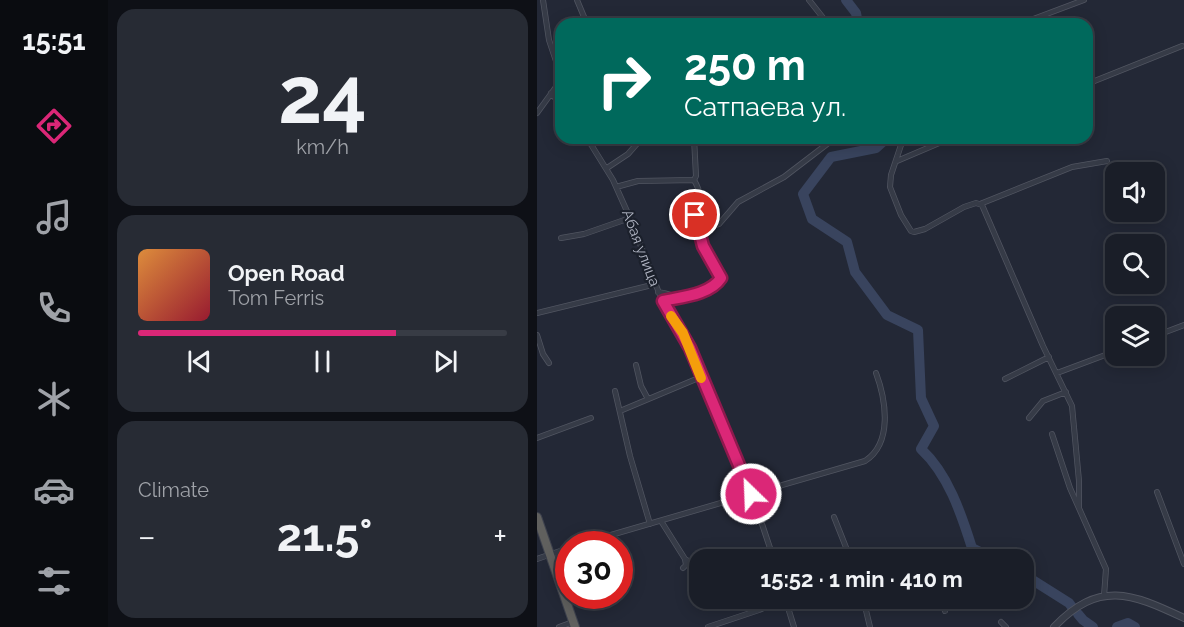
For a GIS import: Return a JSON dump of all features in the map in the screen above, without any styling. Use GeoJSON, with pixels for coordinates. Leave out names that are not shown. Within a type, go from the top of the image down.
{"type":"FeatureCollection","features":[{"type":"Feature","properties":{"kind":"highway"},"geometry":{"type":"LineString","coordinates":[[537,517],[574,624]]}},
{"type":"Feature","properties":{"kind":"street"},"geometry":{"type":"LineString","coordinates":[[543,0],[549,40],[555,59]]}},
{"type":"Feature","properties":{"kind":"street"},"geometry":{"type":"LineString","coordinates":[[577,0],[584,18]]}},
{"type":"Feature","properties":{"kind":"street"},"geometry":{"type":"LineString","coordinates":[[809,0],[822,18]]}},
{"type":"Feature","properties":{"kind":"street"},"geometry":{"type":"LineString","coordinates":[[1036,18],[1084,0]]}},
{"type":"Feature","properties":{"kind":"street"},"geometry":{"type":"LineString","coordinates":[[1093,82],[1182,46]]}},
{"type":"Feature","properties":{"kind":"street"},"geometry":{"type":"LineString","coordinates":[[537,113],[555,87]]}},
{"type":"Feature","properties":{"kind":"street"},"geometry":{"type":"LineString","coordinates":[[551,93],[555,98]]}},
{"type":"Feature","properties":{"kind":"street","name":"Абая улица"},"geometry":{"type":"LineString","coordinates":[[591,144],[616,186],[663,301],[683,333],[751,494],[770,549]]}},
{"type":"Feature","properties":{"kind":"street"},"geometry":{"type":"LineString","coordinates":[[607,168],[629,154],[637,144]]}},
{"type":"Feature","properties":{"kind":"street"},"geometry":{"type":"LineString","coordinates":[[663,301],[693,296],[715,284],[721,278],[708,256],[695,215],[700,196],[694,180],[696,176],[694,144]]}},
{"type":"Feature","properties":{"kind":"street"},"geometry":{"type":"LineString","coordinates":[[699,231],[720,224],[738,202],[784,177],[827,144]]}},
{"type":"Feature","properties":{"kind":"street"},"geometry":{"type":"LineString","coordinates":[[901,144],[891,175],[890,187],[901,215],[911,231],[919,231],[964,207],[980,204],[1073,167],[1107,161]]}},
{"type":"Feature","properties":{"kind":"street"},"geometry":{"type":"LineString","coordinates":[[897,161],[938,144]]}},
{"type":"Feature","properties":{"kind":"street"},"geometry":{"type":"LineString","coordinates":[[616,186],[638,182],[694,180]]}},
{"type":"Feature","properties":{"kind":"street"},"geometry":{"type":"LineString","coordinates":[[980,204],[1073,411],[1079,506]]}},
{"type":"Feature","properties":{"kind":"street"},"geometry":{"type":"LineString","coordinates":[[561,238],[584,234],[630,218]]}},
{"type":"Feature","properties":{"kind":"street"},"geometry":{"type":"LineString","coordinates":[[537,313],[656,284]]}},
{"type":"Feature","properties":{"kind":"street"},"geometry":{"type":"LineString","coordinates":[[659,292],[680,297]]}},
{"type":"Feature","properties":{"kind":"street"},"geometry":{"type":"LineString","coordinates":[[1165,332],[1184,325]]}},
{"type":"Feature","properties":{"kind":"street"},"geometry":{"type":"LineString","coordinates":[[537,335],[543,354],[549,363]]}},
{"type":"Feature","properties":{"kind":"street"},"geometry":{"type":"LineString","coordinates":[[1057,373],[1105,355]]}},
{"type":"Feature","properties":{"kind":"street"},"geometry":{"type":"LineString","coordinates":[[1005,379],[1049,357]]}},
{"type":"Feature","properties":{"kind":"street"},"geometry":{"type":"LineString","coordinates":[[636,365],[641,386],[648,399]]}},
{"type":"Feature","properties":{"kind":"street"},"geometry":{"type":"LineString","coordinates":[[625,531],[854,465],[872,455],[880,445],[885,425],[876,373]]}},
{"type":"Feature","properties":{"kind":"street"},"geometry":{"type":"LineString","coordinates":[[620,411],[701,377]]}},
{"type":"Feature","properties":{"kind":"street"},"geometry":{"type":"LineString","coordinates":[[615,391],[650,524]]}},
{"type":"Feature","properties":{"kind":"street"},"geometry":{"type":"LineString","coordinates":[[1029,418],[1043,401],[1066,392]]}},
{"type":"Feature","properties":{"kind":"street"},"geometry":{"type":"LineString","coordinates":[[537,438],[591,418]]}},
{"type":"Feature","properties":{"kind":"street"},"geometry":{"type":"LineString","coordinates":[[1052,434],[1070,488],[1106,569],[1104,596]]}},
{"type":"Feature","properties":{"kind":"street"},"geometry":{"type":"LineString","coordinates":[[1157,492],[1184,564]]}},
{"type":"Feature","properties":{"kind":"street"},"geometry":{"type":"LineString","coordinates":[[834,517],[847,549]]}},
{"type":"Feature","properties":{"kind":"street"},"geometry":{"type":"LineString","coordinates":[[661,521],[685,559],[686,565],[683,568]]}},
{"type":"Feature","properties":{"kind":"street"},"geometry":{"type":"LineString","coordinates":[[537,559],[555,552]]}},
{"type":"Feature","properties":{"kind":"street"},"geometry":{"type":"LineString","coordinates":[[685,559],[689,562]]}},
{"type":"Feature","properties":{"kind":"street"},"geometry":{"type":"LineString","coordinates":[[1054,627],[1079,605],[1104,596],[1140,598],[1184,618]]}},
{"type":"Feature","properties":{"kind":"street"},"geometry":{"type":"LineString","coordinates":[[708,627],[761,609]]}},
{"type":"Feature","properties":{"kind":"street"},"geometry":{"type":"LineString","coordinates":[[788,609],[794,627]]}},
{"type":"Feature","properties":{"kind":"street"},"geometry":{"type":"LineString","coordinates":[[866,609],[870,627]]}},
{"type":"Feature","properties":{"kind":"street"},"geometry":{"type":"LineString","coordinates":[[1001,622],[1006,627]]}},
{"type":"Feature","properties":{"kind":"street"},"geometry":{"type":"LineString","coordinates":[[559,627],[574,624]]}},
{"type":"Feature","properties":{"kind":"waterway"},"geometry":{"type":"LineString","coordinates":[[846,0],[856,13],[857,18]]}},
{"type":"Feature","properties":{"kind":"waterway"},"geometry":{"type":"LineString","coordinates":[[880,144],[876,148],[831,157],[803,194],[812,219],[847,242],[855,272],[887,315],[918,330],[921,398],[934,426],[921,449],[946,482],[974,549]]}},
{"type":"Feature","properties":{"kind":"waterway"},"geometry":{"type":"LineString","coordinates":[[1034,581],[1072,607]]}},
{"type":"Feature","properties":{"kind":"waterway"},"geometry":{"type":"LineString","coordinates":[[1078,614],[1093,627]]}},
{"type":"Feature","properties":{"kind":"waterway"},"geometry":{"type":"LineString","coordinates":[[1117,627],[1128,623],[1135,627]]}},
{"type":"Feature","properties":{"kind":"slow traffic"},"geometry":{"type":"LineString","coordinates":[[671,316],[683,333],[701,378]]}},
{"type":"Feature","properties":{"kind":"route"},"geometry":{"type":"LineString","coordinates":[[695,215],[703,246],[717,268],[720,281],[693,296],[663,301],[690,348],[751,494]]}}]}
